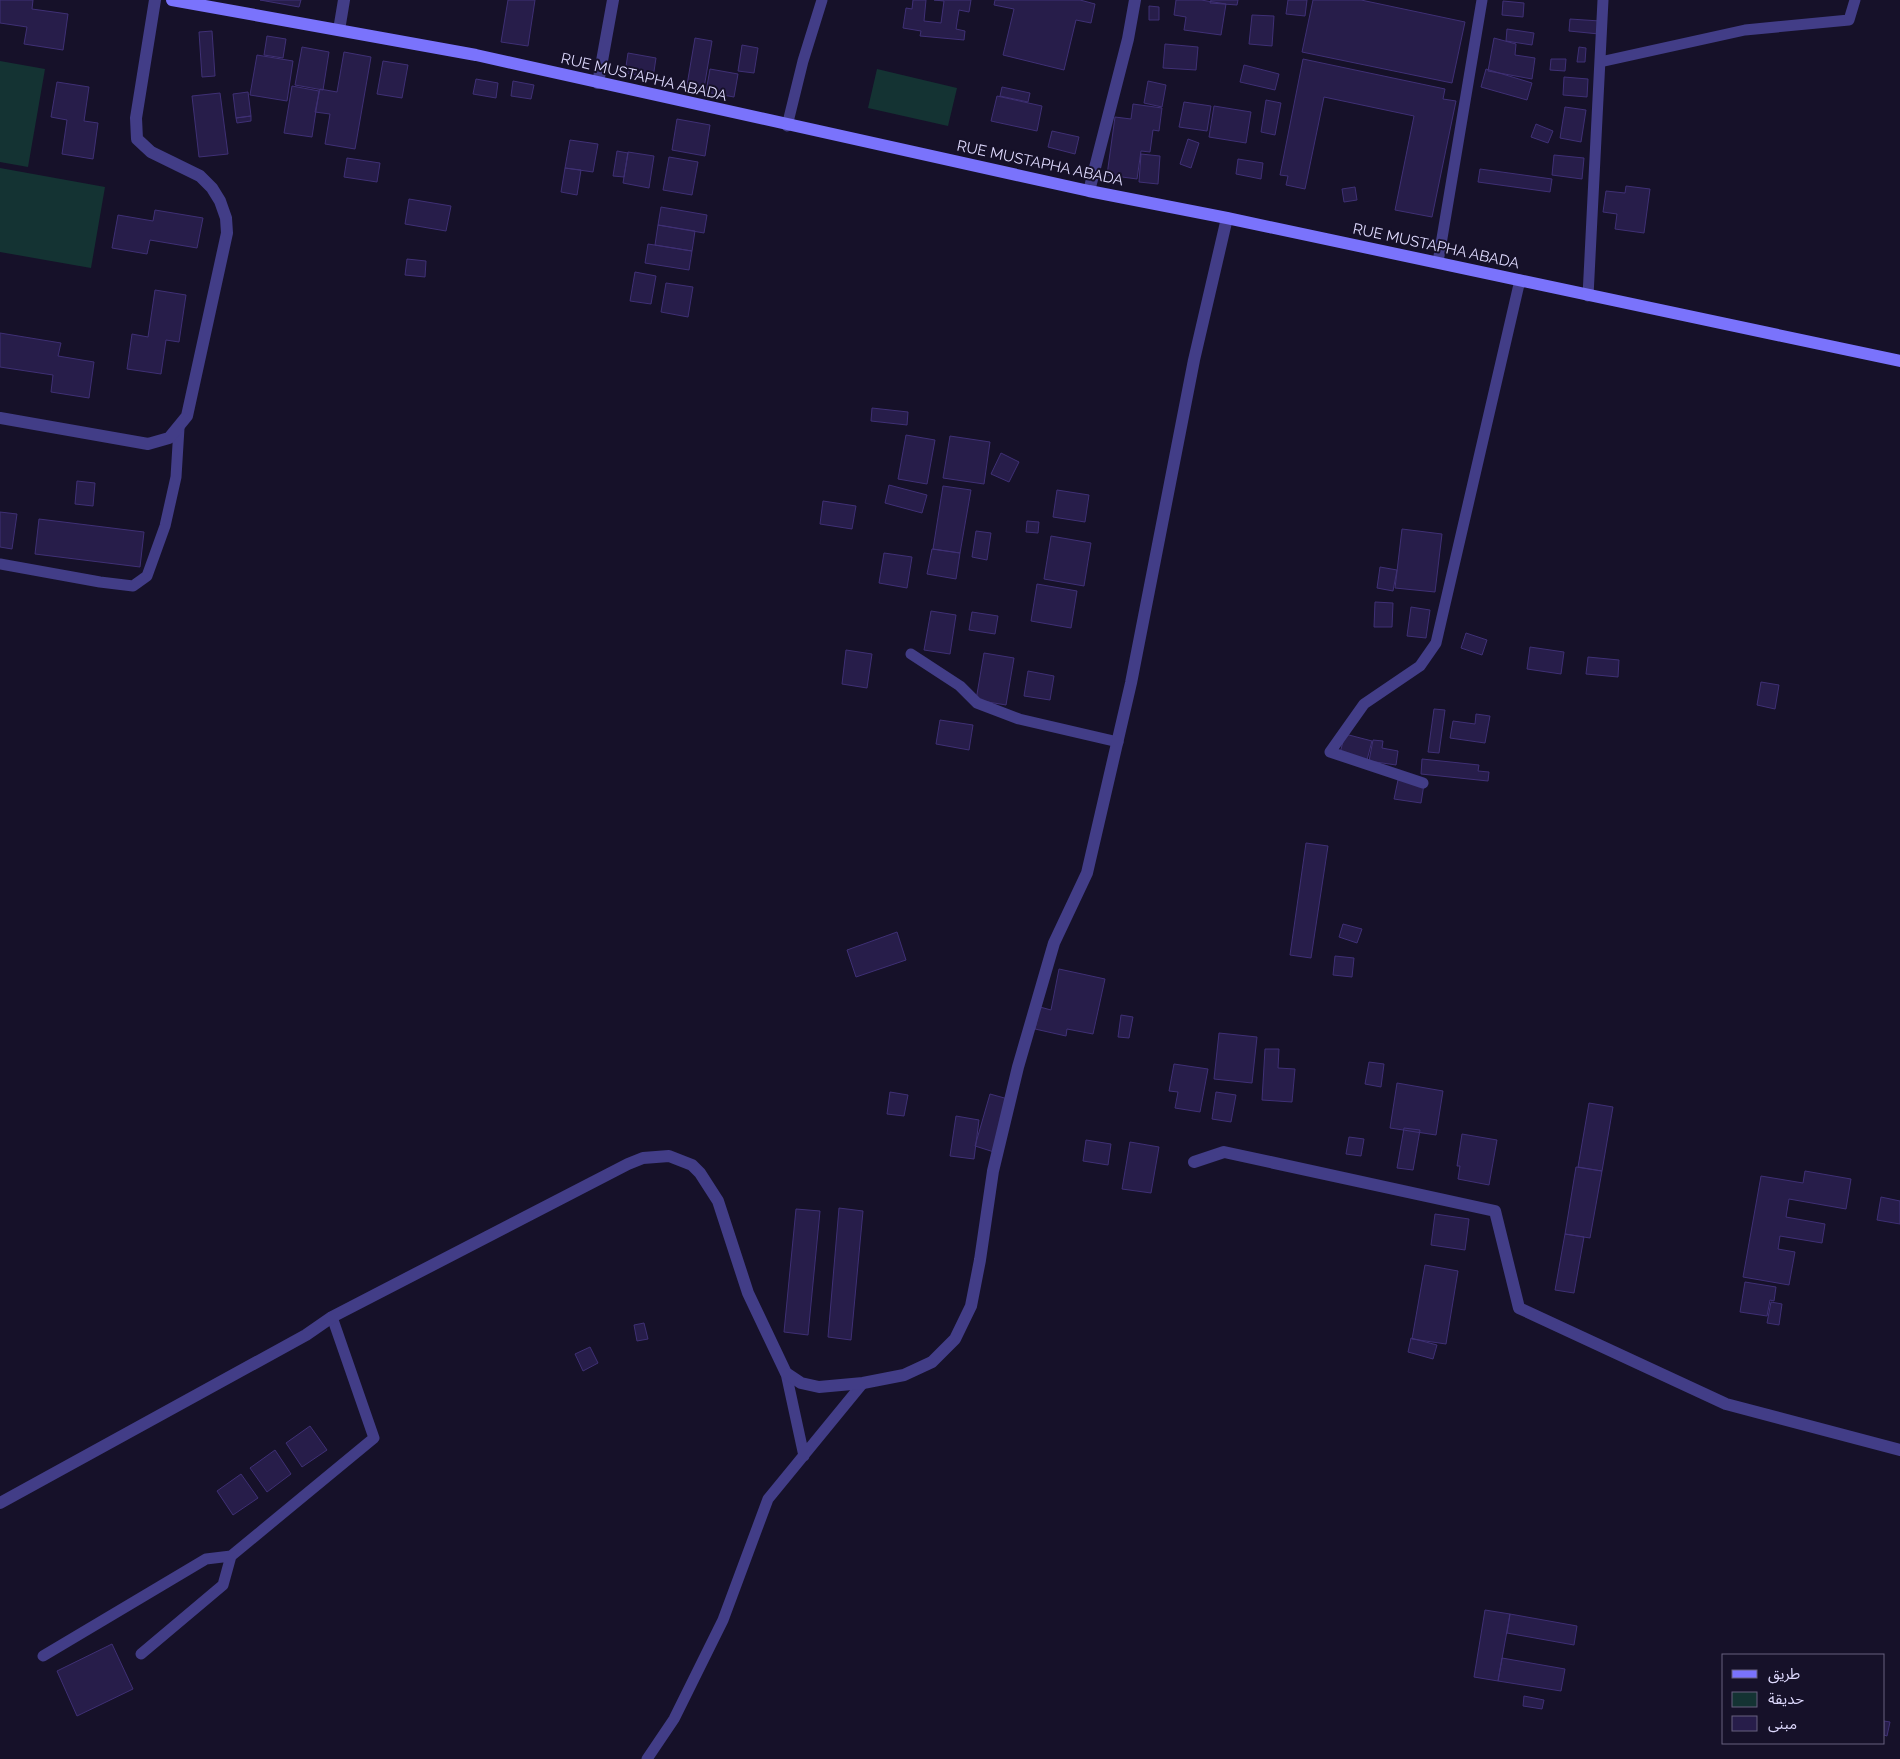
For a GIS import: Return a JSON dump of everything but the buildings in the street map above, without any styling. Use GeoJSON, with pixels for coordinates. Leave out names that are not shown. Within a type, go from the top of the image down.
{"type":"FeatureCollection","features":[{"type":"Feature","properties":{"kind":"main road","name":"RUE MUSTAPHA ABADA"},"geometry":{"type":"LineString","coordinates":[[172,0],[476,56],[1089,191],[1438,262],[1588,296],[1900,361]]}},
{"type":"Feature","properties":{"kind":"street"},"geometry":{"type":"LineString","coordinates":[[0,418],[136,443],[159,442],[169,438],[187,416],[227,233],[226,218],[220,201],[212,188],[200,176],[151,152],[137,140],[136,118],[155,0]]}},
{"type":"Feature","properties":{"kind":"street"},"geometry":{"type":"LineString","coordinates":[[339,30],[344,0]]}},
{"type":"Feature","properties":{"kind":"street"},"geometry":{"type":"LineString","coordinates":[[598,83],[613,0]]}},
{"type":"Feature","properties":{"kind":"street"},"geometry":{"type":"LineString","coordinates":[[1089,191],[1128,38],[1134,0]]}},
{"type":"Feature","properties":{"kind":"street"},"geometry":{"type":"LineString","coordinates":[[0,1503],[306,1335],[332,1317],[628,1164],[644,1158],[670,1156],[692,1165],[718,1201],[748,1293],[786,1373],[801,1383],[819,1387],[863,1383],[904,1375],[932,1362],[955,1339],[971,1306],[993,1171],[1018,1067],[1054,943],[1087,873],[1118,742],[1194,360],[1227,218]]}},
{"type":"Feature","properties":{"kind":"street"},"geometry":{"type":"LineString","coordinates":[[1194,1162],[1224,1152],[1495,1210],[1519,1308],[1726,1404],[1900,1450]]}},
{"type":"Feature","properties":{"kind":"lane"},"geometry":{"type":"LineString","coordinates":[[787,126],[802,61],[822,0]]}},
{"type":"Feature","properties":{"kind":"lane"},"geometry":{"type":"LineString","coordinates":[[1438,262],[1482,0]]}},
{"type":"Feature","properties":{"kind":"lane"},"geometry":{"type":"LineString","coordinates":[[1588,296],[1603,0]]}},
{"type":"Feature","properties":{"kind":"lane"},"geometry":{"type":"LineString","coordinates":[[1600,62],[1745,30],[1849,20],[1855,0]]}},
{"type":"Feature","properties":{"kind":"lane"},"geometry":{"type":"LineString","coordinates":[[1423,783],[1330,752],[1364,704],[1420,666],[1436,643],[1520,280]]}},
{"type":"Feature","properties":{"kind":"lane"},"geometry":{"type":"LineString","coordinates":[[0,564],[133,586],[147,576],[166,526],[176,477],[179,428]]}},
{"type":"Feature","properties":{"kind":"lane"},"geometry":{"type":"LineString","coordinates":[[911,654],[960,686],[977,703],[1019,719],[1118,742]]}},
{"type":"Feature","properties":{"kind":"lane"},"geometry":{"type":"LineString","coordinates":[[43,1656],[206,1559],[231,1556],[374,1438],[332,1317]]}},
{"type":"Feature","properties":{"kind":"lane"},"geometry":{"type":"LineString","coordinates":[[786,1373],[804,1456]]}},
{"type":"Feature","properties":{"kind":"lane"},"geometry":{"type":"LineString","coordinates":[[647,1759],[674,1719],[723,1620],[768,1499],[863,1383]]}},
{"type":"Feature","properties":{"kind":"lane"},"geometry":{"type":"LineString","coordinates":[[140,1654],[223,1585],[231,1556]]}},
{"type":"Feature","properties":{"kind":"green space"},"geometry":{"type":"Polygon","coordinates":[[[0,61],[45,69],[28,167],[0,162],[0,61]]]}},
{"type":"Feature","properties":{"kind":"green space"},"geometry":{"type":"Polygon","coordinates":[[[877,69],[957,88],[948,126],[868,108],[877,69]]]}},
{"type":"Feature","properties":{"kind":"green space"},"geometry":{"type":"Polygon","coordinates":[[[0,168],[105,187],[91,268],[0,252],[0,168]]]}}]}
